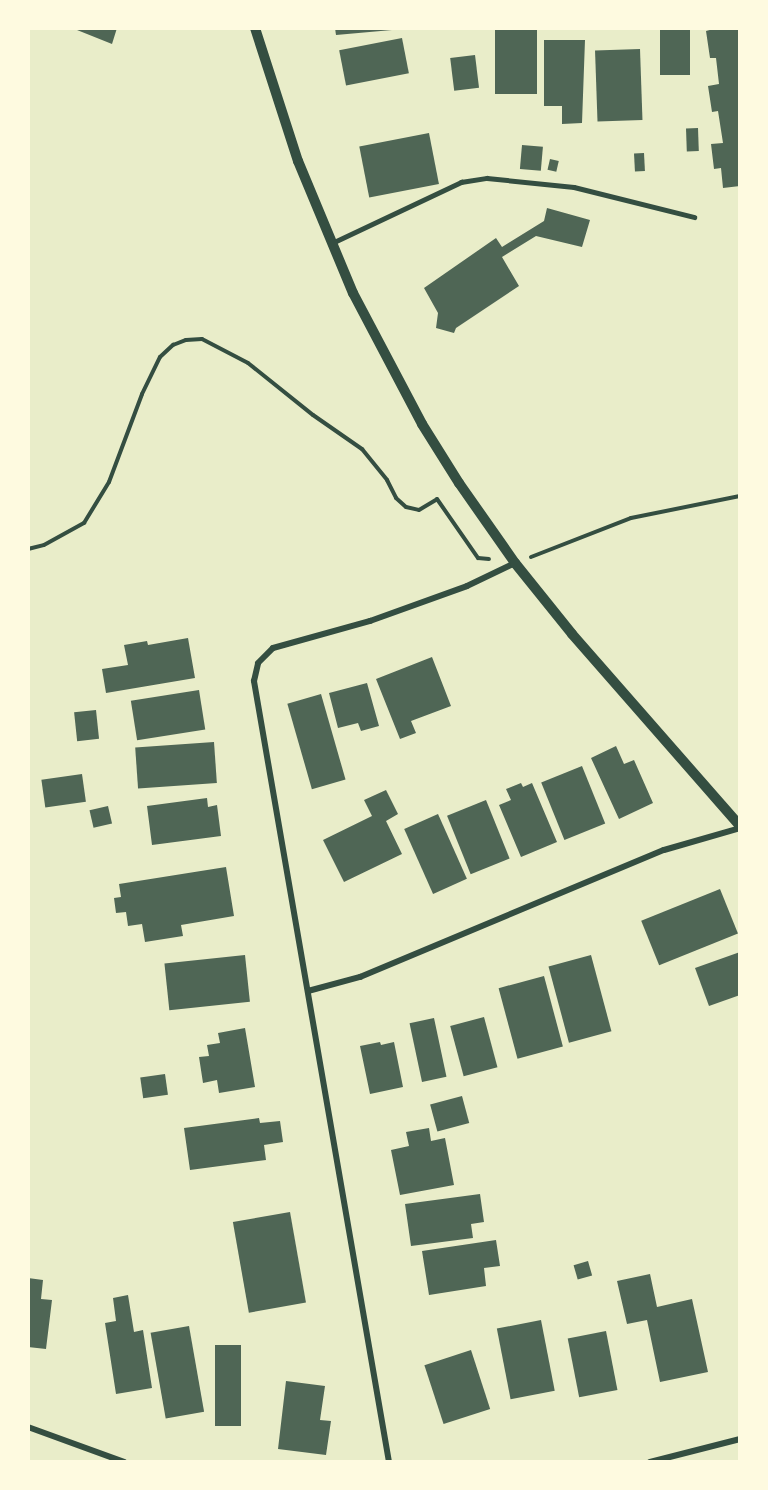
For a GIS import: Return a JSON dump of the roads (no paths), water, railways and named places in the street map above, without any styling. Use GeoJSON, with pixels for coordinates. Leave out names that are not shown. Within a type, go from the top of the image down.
{"type":"FeatureCollection","features":[{"type":"Feature","properties":{"kind":"street"},"geometry":{"type":"LineString","coordinates":[[255,28],[298,161],[332,243],[384,355],[422,424],[459,483],[515,563],[572,634],[740,827],[664,850],[360,977],[308,991]]}},
{"type":"Feature","properties":{"kind":"street"},"geometry":{"type":"LineString","coordinates":[[389,1461],[254,681],[258,663],[273,648],[370,621],[467,586],[515,563]]}},
{"type":"Feature","properties":{"kind":"street"},"geometry":{"type":"LineString","coordinates":[[28,1427],[124,1461]]}},
{"type":"Feature","properties":{"kind":"street"},"geometry":{"type":"LineString","coordinates":[[650,1461],[740,1439]]}},
{"type":"Feature","properties":{"kind":"lane"},"geometry":{"type":"LineString","coordinates":[[332,243],[461,182],[487,178],[574,187],[694,217]]}}]}
